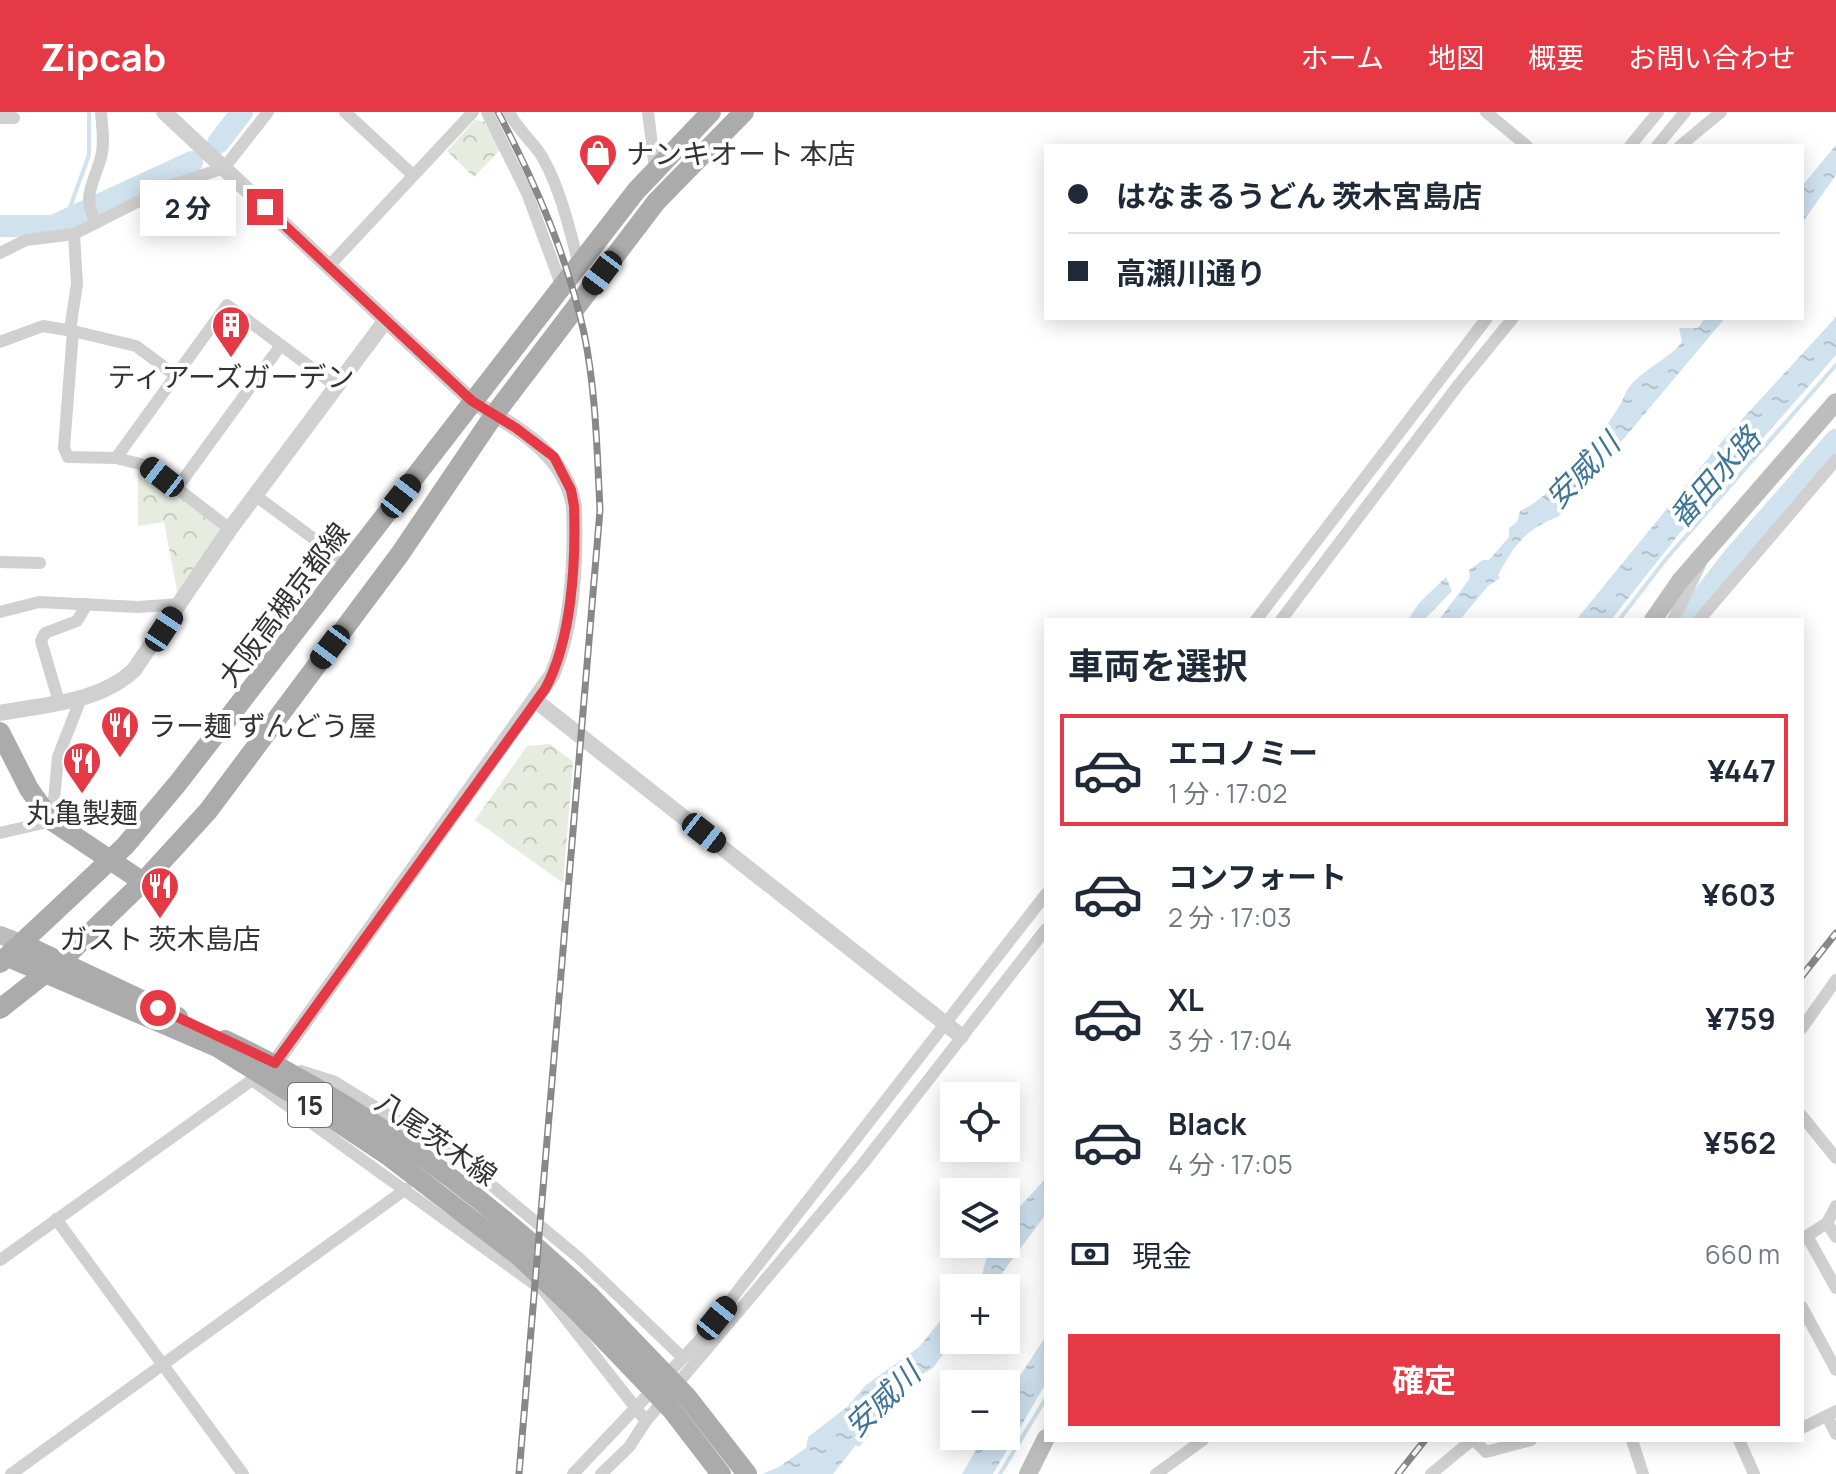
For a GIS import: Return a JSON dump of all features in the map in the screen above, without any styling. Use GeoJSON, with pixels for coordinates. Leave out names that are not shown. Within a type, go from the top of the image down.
{"type":"FeatureCollection","features":[{"type":"Feature","properties":{"kind":"main road","name":"大阪高槻京都線"},"geometry":{"type":"LineString","coordinates":[[8,955],[112,859],[225,728],[472,401],[655,169],[711,112]]}},
{"type":"Feature","properties":{"kind":"main road"},"geometry":{"type":"LineString","coordinates":[[0,1009],[53,968],[143,882],[208,811],[400,554],[494,415],[656,202],[744,112]]}},
{"type":"Feature","properties":{"kind":"main road"},"geometry":{"type":"LineString","coordinates":[[1655,618],[1708,548],[1836,402]]}},
{"type":"Feature","properties":{"kind":"main road"},"geometry":{"type":"LineString","coordinates":[[0,732],[29,789],[52,821],[143,882]]}},
{"type":"Feature","properties":{"kind":"main road"},"geometry":{"type":"LineString","coordinates":[[0,935],[8,955]]}},
{"type":"Feature","properties":{"kind":"main road","name":"八尾茨木線"},"geometry":{"type":"LineString","coordinates":[[8,955],[53,968],[275,1063],[400,1141],[530,1239],[721,1474]]}},
{"type":"Feature","properties":{"kind":"main road","name":"八尾茨木線"},"geometry":{"type":"LineString","coordinates":[[53,968],[217,1047],[390,1157],[583,1304],[687,1397],[747,1474]]}},
{"type":"Feature","properties":{"kind":"main road"},"geometry":{"type":"LineString","coordinates":[[217,1047],[252,1080]]}},
{"type":"Feature","properties":{"kind":"main road"},"geometry":{"type":"LineString","coordinates":[[280,1099],[333,1119]]}},
{"type":"Feature","properties":{"kind":"main road"},"geometry":{"type":"LineString","coordinates":[[1028,1474],[1044,1442]]}},
{"type":"Feature","properties":{"kind":"street"},"geometry":{"type":"LineString","coordinates":[[93,215],[87,191],[102,155],[101,112]]}},
{"type":"Feature","properties":{"kind":"street"},"geometry":{"type":"LineString","coordinates":[[164,112],[472,401],[554,457],[571,490],[574,506],[562,646],[552,675],[275,1063],[335,1082],[460,1159],[579,1258],[682,1357]]}},
{"type":"Feature","properties":{"kind":"street"},"geometry":{"type":"LineString","coordinates":[[0,253],[26,240],[74,234],[93,215],[224,168],[268,112]]}},
{"type":"Feature","properties":{"kind":"street"},"geometry":{"type":"LineString","coordinates":[[345,112],[413,175]]}},
{"type":"Feature","properties":{"kind":"street"},"geometry":{"type":"LineString","coordinates":[[328,267],[473,112]]}},
{"type":"Feature","properties":{"kind":"street"},"geometry":{"type":"LineString","coordinates":[[487,112],[527,193],[562,287]]}},
{"type":"Feature","properties":{"kind":"street"},"geometry":{"type":"LineString","coordinates":[[509,112],[521,135],[539,152],[548,171],[579,266]]}},
{"type":"Feature","properties":{"kind":"street"},"geometry":{"type":"LineString","coordinates":[[648,112],[655,169]]}},
{"type":"Feature","properties":{"kind":"street"},"geometry":{"type":"LineString","coordinates":[[1486,112],[1525,144]]}},
{"type":"Feature","properties":{"kind":"street"},"geometry":{"type":"LineString","coordinates":[[1632,144],[1658,112]]}},
{"type":"Feature","properties":{"kind":"street"},"geometry":{"type":"LineString","coordinates":[[1659,144],[1685,112]]}},
{"type":"Feature","properties":{"kind":"street"},"geometry":{"type":"LineString","coordinates":[[1682,144],[1721,112]]}},
{"type":"Feature","properties":{"kind":"street"},"geometry":{"type":"LineString","coordinates":[[0,118],[14,118]]}},
{"type":"Feature","properties":{"kind":"street"},"geometry":{"type":"LineString","coordinates":[[74,234],[77,284],[64,448],[68,457],[116,458],[148,466],[230,529]]}},
{"type":"Feature","properties":{"kind":"street"},"geometry":{"type":"LineString","coordinates":[[116,458],[227,305],[336,386]]}},
{"type":"Feature","properties":{"kind":"street"},"geometry":{"type":"LineString","coordinates":[[0,713],[81,698],[110,688],[134,670],[230,529],[386,320]]}},
{"type":"Feature","properties":{"kind":"street"},"geometry":{"type":"LineString","coordinates":[[1258,618],[1485,320]]}},
{"type":"Feature","properties":{"kind":"street"},"geometry":{"type":"LineString","coordinates":[[1283,618],[1459,384],[1511,320]]}},
{"type":"Feature","properties":{"kind":"street"},"geometry":{"type":"LineString","coordinates":[[0,342],[43,326],[72,331],[136,346],[175,375]]}},
{"type":"Feature","properties":{"kind":"street"},"geometry":{"type":"LineString","coordinates":[[177,488],[281,345]]}},
{"type":"Feature","properties":{"kind":"street"},"geometry":{"type":"LineString","coordinates":[[1701,618],[1836,460]]}},
{"type":"Feature","properties":{"kind":"street"},"geometry":{"type":"LineString","coordinates":[[256,496],[348,564]]}},
{"type":"Feature","properties":{"kind":"street"},"geometry":{"type":"LineString","coordinates":[[1674,618],[1708,548]]}},
{"type":"Feature","properties":{"kind":"street"},"geometry":{"type":"LineString","coordinates":[[0,562],[40,563]]}},
{"type":"Feature","properties":{"kind":"street"},"geometry":{"type":"LineString","coordinates":[[0,612],[39,602],[138,607],[181,604]]}},
{"type":"Feature","properties":{"kind":"street"},"geometry":{"type":"LineString","coordinates":[[59,702],[41,641],[45,633],[77,621],[87,604]]}},
{"type":"Feature","properties":{"kind":"street"},"geometry":{"type":"LineString","coordinates":[[0,833],[52,821],[58,757],[81,698]]}},
{"type":"Feature","properties":{"kind":"street"},"geometry":{"type":"LineString","coordinates":[[536,701],[961,1036]]}},
{"type":"Feature","properties":{"kind":"street"},"geometry":{"type":"LineString","coordinates":[[573,1474],[682,1357],[848,1153],[944,1023],[1044,897]]}},
{"type":"Feature","properties":{"kind":"street"},"geometry":{"type":"LineString","coordinates":[[601,1474],[629,1447],[646,1421],[862,1165],[1044,932]]}},
{"type":"Feature","properties":{"kind":"street"},"geometry":{"type":"LineString","coordinates":[[1804,1025],[1836,980]]}},
{"type":"Feature","properties":{"kind":"street"},"geometry":{"type":"LineString","coordinates":[[0,1260],[252,1080],[544,1291],[646,1421]]}},
{"type":"Feature","properties":{"kind":"street"},"geometry":{"type":"LineString","coordinates":[[1804,1118],[1836,1158]]}},
{"type":"Feature","properties":{"kind":"street"},"geometry":{"type":"LineString","coordinates":[[11,1474],[161,1362],[406,1189]]}},
{"type":"Feature","properties":{"kind":"street"},"geometry":{"type":"LineString","coordinates":[[1836,1206],[1827,1223],[1804,1238],[1836,1288]]}},
{"type":"Feature","properties":{"kind":"street"},"geometry":{"type":"LineString","coordinates":[[56,1219],[243,1474]]}},
{"type":"Feature","properties":{"kind":"street"},"geometry":{"type":"LineString","coordinates":[[1827,1223],[1836,1237]]}},
{"type":"Feature","properties":{"kind":"street"},"geometry":{"type":"LineString","coordinates":[[1804,1311],[1836,1370]]}},
{"type":"Feature","properties":{"kind":"street"},"geometry":{"type":"LineString","coordinates":[[1804,1427],[1832,1413],[1836,1434]]}},
{"type":"Feature","properties":{"kind":"street"},"geometry":{"type":"LineString","coordinates":[[1156,1474],[1200,1442]]}},
{"type":"Feature","properties":{"kind":"street"},"geometry":{"type":"LineString","coordinates":[[1431,1474],[1471,1442]]}},
{"type":"Feature","properties":{"kind":"street"},"geometry":{"type":"LineString","coordinates":[[1475,1442],[1486,1452],[1524,1442]]}},
{"type":"Feature","properties":{"kind":"street"},"geometry":{"type":"LineString","coordinates":[[1633,1442],[1643,1474]]}},
{"type":"Feature","properties":{"kind":"street"},"geometry":{"type":"LineString","coordinates":[[1740,1442],[1754,1474]]}},
{"type":"Feature","properties":{"kind":"green space"},"geometry":{"type":"Polygon","coordinates":[[[475,120],[484,121],[501,149],[474,177],[447,151],[475,120]]]}},
{"type":"Feature","properties":{"kind":"green space"},"geometry":{"type":"Polygon","coordinates":[[[138,466],[219,523],[221,531],[178,596],[164,522],[138,526],[138,466]]]}},
{"type":"Feature","properties":{"kind":"green space"},"geometry":{"type":"Polygon","coordinates":[[[550,744],[573,762],[563,883],[475,820],[527,746],[550,744]]]}},
{"type":"Feature","properties":{"kind":"water"},"geometry":{"type":"Polygon","coordinates":[[[1836,145],[1836,175],[1804,220],[1804,184],[1836,145]]]}},
{"type":"Feature","properties":{"kind":"water","name":"番田水路"},"geometry":{"type":"Polygon","coordinates":[[[1836,317],[1836,355],[1679,534],[1613,618],[1578,618],[1723,440],[1836,317]]]}},
{"type":"Feature","properties":{"kind":"water","name":"安威川"},"geometry":{"type":"Polygon","coordinates":[[[1704,320],[1723,320],[1558,517],[1537,527],[1522,539],[1498,575],[1500,578],[1488,586],[1461,618],[1440,618],[1470,578],[1469,570],[1483,560],[1489,560],[1509,537],[1509,528],[1517,522],[1520,511],[1547,493],[1575,466],[1620,405],[1630,386],[1682,342],[1679,328],[1698,328],[1704,320]]]}},
{"type":"Feature","properties":{"kind":"water"},"geometry":{"type":"Polygon","coordinates":[[[1446,577],[1452,591],[1426,618],[1409,618],[1419,603],[1446,577]]]}},
{"type":"Feature","properties":{"kind":"water"},"geometry":{"type":"Polygon","coordinates":[[[1044,1180],[1044,1217],[1020,1249],[1020,1207],[1044,1180]]]}},
{"type":"Feature","properties":{"kind":"water"},"geometry":{"type":"Polygon","coordinates":[[[986,1258],[1013,1258],[1001,1274],[982,1274],[986,1258]]]}},
{"type":"Feature","properties":{"kind":"water","name":"安威川"},"geometry":{"type":"Polygon","coordinates":[[[940,1321],[940,1354],[943,1354],[933,1368],[914,1379],[866,1430],[869,1436],[859,1447],[856,1445],[833,1474],[762,1474],[779,1467],[806,1448],[808,1437],[847,1407],[866,1385],[919,1347],[940,1321]]]}},
{"type":"Feature","properties":{"kind":"water"},"geometry":{"type":"Polygon","coordinates":[[[1044,1339],[1044,1386],[1020,1428],[1020,1376],[1044,1339]]]}},
{"type":"Feature","properties":{"kind":"water"},"geometry":{"type":"Polygon","coordinates":[[[976,1450],[1007,1450],[993,1474],[962,1474],[976,1450]]]}},
{"type":"Feature","properties":{"kind":"waterway"},"geometry":{"type":"LineString","coordinates":[[65,221],[89,155],[89,112]]}},
{"type":"Feature","properties":{"kind":"waterway"},"geometry":{"type":"LineString","coordinates":[[218,143],[242,112]]}},
{"type":"Feature","properties":{"kind":"waterway"},"geometry":{"type":"LineString","coordinates":[[0,226],[53,226],[192,162]]}},
{"type":"Feature","properties":{"kind":"waterway","name":"番田水路"},"geometry":{"type":"LineString","coordinates":[[1621,618],[1666,559],[1836,365]]}},
{"type":"Feature","properties":{"kind":"waterway"},"geometry":{"type":"LineString","coordinates":[[1687,618],[1733,558],[1836,440]]}},
{"type":"Feature","properties":{"kind":"waterway"},"geometry":{"type":"LineString","coordinates":[[1000,1474],[1044,1401]]}},
{"type":"Feature","properties":{"kind":"railway"},"geometry":{"type":"LineString","coordinates":[[498,112],[548,220],[577,304],[591,377],[600,510],[519,1474]]}},
{"type":"Feature","properties":{"kind":"railway"},"geometry":{"type":"LineString","coordinates":[[1804,973],[1836,933]]}},
{"type":"Feature","properties":{"kind":"railway"},"geometry":{"type":"LineString","coordinates":[[1398,1474],[1423,1442]]}},
{"type":"Feature","properties":{"kind":"place","name":"ナンキオート 本店"},"geometry":{"type":"Point","coordinates":[598,187]}},
{"type":"Feature","properties":{"kind":"place","name":"ティアーズガーデン"},"geometry":{"type":"Point","coordinates":[231,359]}},
{"type":"Feature","properties":{"kind":"place","name":"ラー麺 ずんどう屋"},"geometry":{"type":"Point","coordinates":[120,759]}},
{"type":"Feature","properties":{"kind":"place","name":"丸亀製麺"},"geometry":{"type":"Point","coordinates":[82,795]}},
{"type":"Feature","properties":{"kind":"place","name":"ガスト 茨木島店"},"geometry":{"type":"Point","coordinates":[160,920]}},
{"type":"Feature","properties":{"kind":"route"},"geometry":{"type":"LineString","coordinates":[[158,1008],[275,1063],[545,689],[558,661],[567,616],[574,506],[571,490],[554,457],[516,428],[472,401],[265,207]]}}]}
